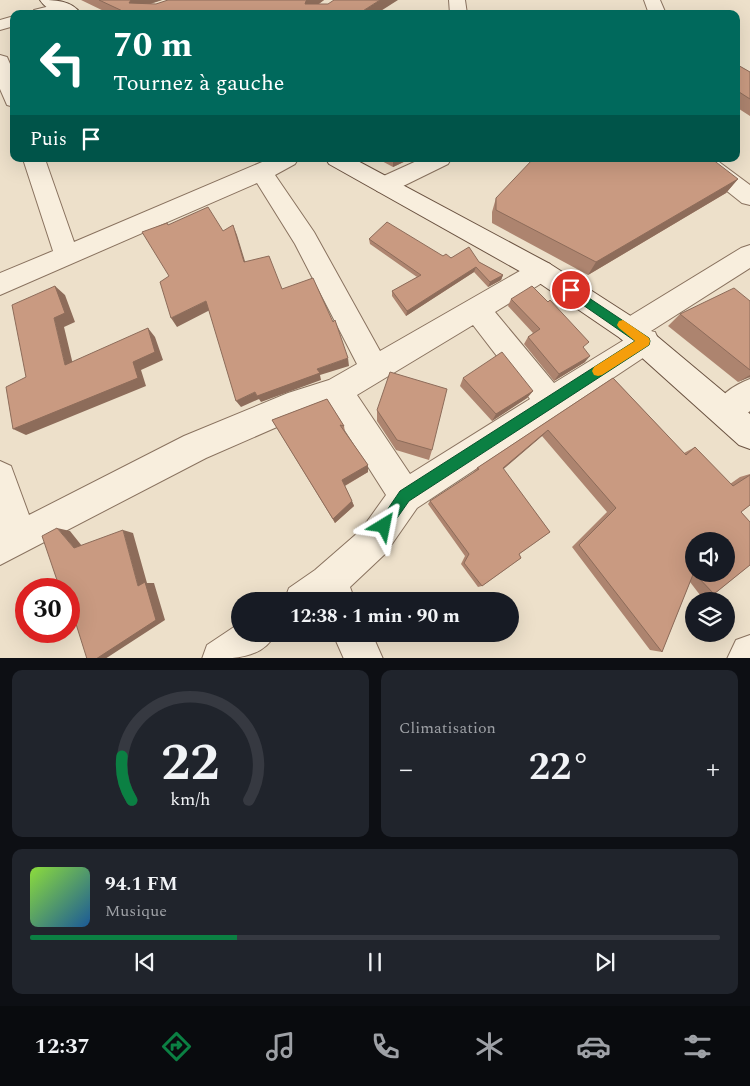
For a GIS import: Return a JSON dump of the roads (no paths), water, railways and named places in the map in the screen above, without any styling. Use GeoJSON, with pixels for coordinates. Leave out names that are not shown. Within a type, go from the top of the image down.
{"type":"FeatureCollection","features":[{"type":"Feature","properties":{"kind":"street"},"geometry":{"type":"LineString","coordinates":[[0,61],[10,90]]}},
{"type":"Feature","properties":{"kind":"street"},"geometry":{"type":"LineString","coordinates":[[35,162],[67,256]]}},
{"type":"Feature","properties":{"kind":"street"},"geometry":{"type":"LineString","coordinates":[[0,284],[262,172],[281,162]]}},
{"type":"Feature","properties":{"kind":"street"},"geometry":{"type":"LineString","coordinates":[[343,162],[541,271],[637,335],[750,434]]}},
{"type":"Feature","properties":{"kind":"street"},"geometry":{"type":"LineString","coordinates":[[385,185],[434,162]]}},
{"type":"Feature","properties":{"kind":"street"},"geometry":{"type":"LineString","coordinates":[[705,162],[750,195]]}},
{"type":"Feature","properties":{"kind":"street"},"geometry":{"type":"LineString","coordinates":[[262,172],[305,239],[374,368]]}},
{"type":"Feature","properties":{"kind":"street"},"geometry":{"type":"LineString","coordinates":[[325,592],[373,542],[405,496],[550,401],[637,335],[750,255]]}},
{"type":"Feature","properties":{"kind":"street"},"geometry":{"type":"LineString","coordinates":[[0,477],[9,543],[195,446],[288,407],[337,391],[541,271]]}},
{"type":"Feature","properties":{"kind":"street"},"geometry":{"type":"LineString","coordinates":[[476,309],[550,401]]}},
{"type":"Feature","properties":{"kind":"street"},"geometry":{"type":"LineString","coordinates":[[337,391],[405,496]]}},
{"type":"Feature","properties":{"kind":"street"},"geometry":{"type":"LineString","coordinates":[[726,412],[750,393]]}},
{"type":"Feature","properties":{"kind":"street"},"geometry":{"type":"LineString","coordinates":[[221,658],[244,642]]}},
{"type":"Feature","properties":{"kind":"street"},"geometry":{"type":"LineString","coordinates":[[356,642],[364,658]]}},
{"type":"Feature","properties":{"kind":"street"},"geometry":{"type":"LineString","coordinates":[[746,658],[750,654]]}}]}
